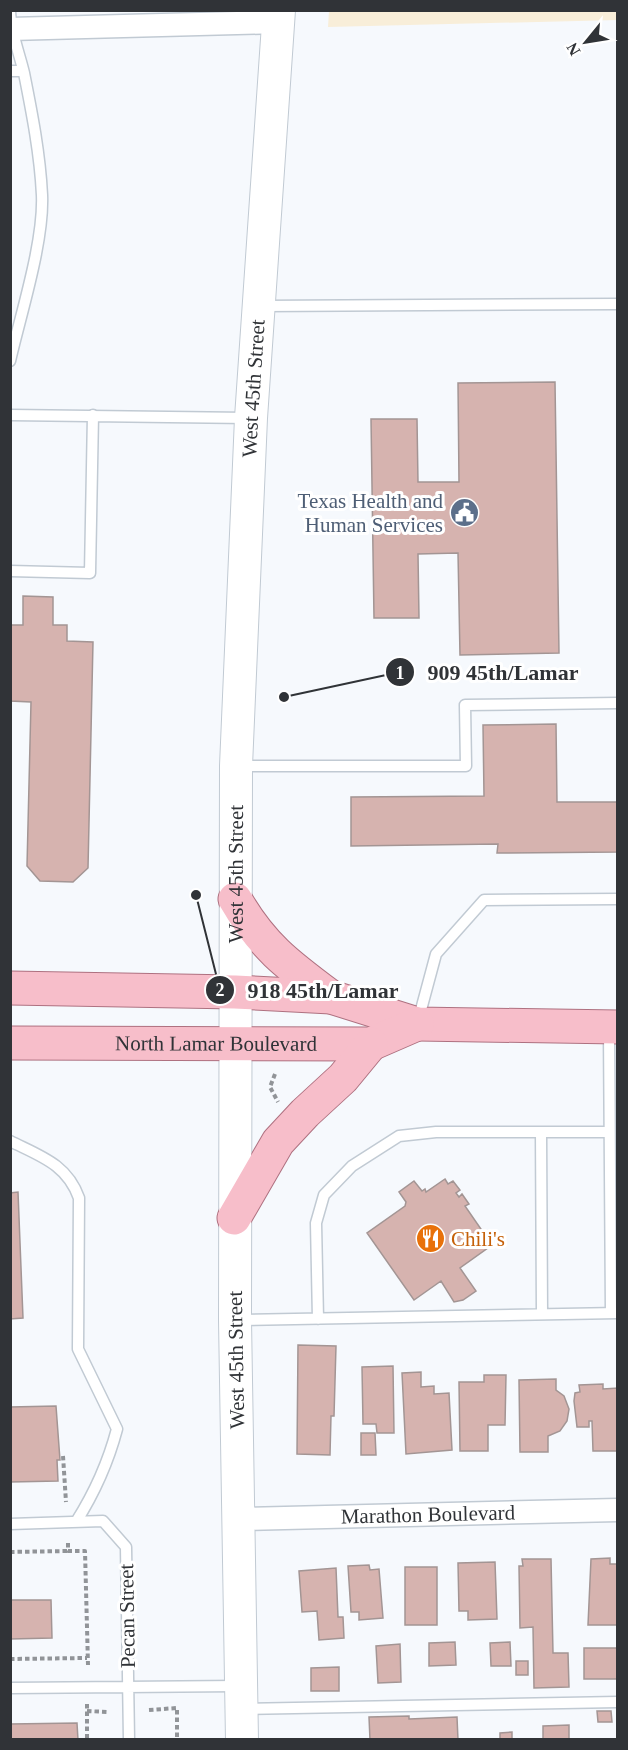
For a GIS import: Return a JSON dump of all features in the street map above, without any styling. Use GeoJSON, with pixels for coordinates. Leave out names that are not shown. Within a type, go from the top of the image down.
{"type":"FeatureCollection","features":[{"type":"Feature","properties":{"kind":"main road","name":"West 45th Street"},"geometry":{"type":"LineString","coordinates":[[242,1740],[234,1218],[236,766],[251,418],[278,16]]}},
{"type":"Feature","properties":{"kind":"main road"},"geometry":{"type":"LineString","coordinates":[[236,899],[263,941],[331,997]]}},
{"type":"Feature","properties":{"kind":"main road","name":"North Lamar Boulevard"},"geometry":{"type":"LineString","coordinates":[[10,988],[235,992],[331,997],[417,1024],[613,1027]]}},
{"type":"Feature","properties":{"kind":"main road","name":"North Lamar Boulevard"},"geometry":{"type":"LineString","coordinates":[[10,1043],[371,1044],[417,1024]]}},
{"type":"Feature","properties":{"kind":"main road"},"geometry":{"type":"LineString","coordinates":[[234,1218],[278,1142],[305,1113],[344,1078],[371,1044]]}},
{"type":"Feature","properties":{"kind":"street"},"geometry":{"type":"LineString","coordinates":[[11,29],[278,16]]}},
{"type":"Feature","properties":{"kind":"street","name":"Marathon Boulevard"},"geometry":{"type":"LineString","coordinates":[[238,1519],[618,1510]]}},
{"type":"Feature","properties":{"kind":"lane"},"geometry":{"type":"LineString","coordinates":[[10,11],[11,29],[23,71],[42,198],[41,225],[10,361]]}},
{"type":"Feature","properties":{"kind":"lane"},"geometry":{"type":"LineString","coordinates":[[10,71],[23,71]]}},
{"type":"Feature","properties":{"kind":"lane"},"geometry":{"type":"LineString","coordinates":[[259,306],[618,304]]}},
{"type":"Feature","properties":{"kind":"lane"},"geometry":{"type":"LineString","coordinates":[[10,415],[251,418]]}},
{"type":"Feature","properties":{"kind":"lane"},"geometry":{"type":"LineString","coordinates":[[10,571],[90,573],[93,415]]}},
{"type":"Feature","properties":{"kind":"lane"},"geometry":{"type":"LineString","coordinates":[[236,766],[466,766],[465,705],[618,704]]}},
{"type":"Feature","properties":{"kind":"lane"},"geometry":{"type":"LineString","coordinates":[[417,1024],[436,954],[484,900],[618,898]]}},
{"type":"Feature","properties":{"kind":"lane"},"geometry":{"type":"LineString","coordinates":[[235,1320],[614,1313],[614,1249],[608,1132],[613,1027]]}},
{"type":"Feature","properties":{"kind":"lane"},"geometry":{"type":"LineString","coordinates":[[318,1318],[316,1223],[324,1195],[352,1166],[399,1136],[436,1132],[608,1132]]}},
{"type":"Feature","properties":{"kind":"lane"},"geometry":{"type":"LineString","coordinates":[[541,1132],[542,1314]]}},
{"type":"Feature","properties":{"kind":"lane"},"geometry":{"type":"LineString","coordinates":[[10,1141],[57,1165],[73,1182],[79,1198],[78,1349],[117,1429],[108,1463],[76,1522]]}},
{"type":"Feature","properties":{"kind":"lane","name":"Pecan Street"},"geometry":{"type":"LineString","coordinates":[[10,1524],[103,1521],[126,1547],[129,1740]]}},
{"type":"Feature","properties":{"kind":"lane"},"geometry":{"type":"LineString","coordinates":[[10,1688],[128,1687],[242,1697],[618,1702]]}},
{"type":"Feature","properties":{"kind":"path"},"geometry":{"type":"LineString","coordinates":[[278,1067],[278,1072],[271,1078],[269,1087],[280,1104]]}},
{"type":"Feature","properties":{"kind":"path"},"geometry":{"type":"LineString","coordinates":[[63,1456],[66,1506]]}},
{"type":"Feature","properties":{"kind":"path"},"geometry":{"type":"LineString","coordinates":[[68,1543],[68,1551]]}},
{"type":"Feature","properties":{"kind":"path"},"geometry":{"type":"LineString","coordinates":[[10,1552],[85,1551],[88,1665]]}},
{"type":"Feature","properties":{"kind":"path"},"geometry":{"type":"LineString","coordinates":[[10,1659],[87,1658]]}},
{"type":"Feature","properties":{"kind":"path"},"geometry":{"type":"LineString","coordinates":[[87,1698],[87,1740]]}},
{"type":"Feature","properties":{"kind":"path"},"geometry":{"type":"LineString","coordinates":[[149,1710],[177,1708],[177,1740]]}},
{"type":"Feature","properties":{"kind":"path"},"geometry":{"type":"LineString","coordinates":[[87,1711],[107,1712]]}},
{"type":"Feature","properties":{"kind":"shaded area"},"geometry":{"type":"Polygon","coordinates":[[[617,10],[618,20],[328,27],[329,11],[617,10]]]}},
{"type":"Feature","properties":{"kind":"building","name":"Texas Health and Human Services"},"geometry":{"type":"Polygon","coordinates":[[[555,382],[559,653],[460,655],[458,553],[418,554],[419,618],[374,618],[371,419],[417,419],[418,482],[459,482],[458,383],[555,382]]]}},
{"type":"Feature","properties":{"kind":"building"},"geometry":{"type":"Polygon","coordinates":[[[23,596],[53,597],[53,625],[67,625],[67,641],[93,642],[88,868],[73,882],[40,881],[27,866],[31,702],[10,701],[10,625],[23,625],[23,596]]]}},
{"type":"Feature","properties":{"kind":"building"},"geometry":{"type":"Polygon","coordinates":[[[556,724],[557,802],[618,802],[618,852],[497,853],[498,844],[351,846],[351,797],[484,796],[483,725],[556,724]]]}},
{"type":"Feature","properties":{"kind":"building","name":"Chili's"},"geometry":{"type":"Polygon","coordinates":[[[445,1179],[448,1184],[453,1181],[460,1190],[456,1193],[459,1197],[462,1194],[469,1204],[465,1206],[492,1245],[460,1268],[476,1291],[463,1300],[454,1302],[441,1281],[414,1300],[367,1233],[405,1206],[406,1202],[399,1192],[414,1181],[422,1191],[425,1189],[426,1192],[445,1179]]]}},
{"type":"Feature","properties":{"kind":"building"},"geometry":{"type":"Polygon","coordinates":[[[18,1192],[23,1318],[10,1319],[10,1193],[18,1192]]]}},
{"type":"Feature","properties":{"kind":"building"},"geometry":{"type":"Polygon","coordinates":[[[298,1345],[336,1346],[334,1416],[331,1416],[330,1455],[297,1454],[298,1345]]]}},
{"type":"Feature","properties":{"kind":"building"},"geometry":{"type":"Polygon","coordinates":[[[393,1366],[394,1433],[377,1433],[376,1424],[363,1424],[362,1367],[393,1366]]]}},
{"type":"Feature","properties":{"kind":"building"},"geometry":{"type":"Polygon","coordinates":[[[421,1372],[421,1387],[434,1386],[434,1394],[449,1393],[452,1450],[406,1454],[402,1373],[421,1372]]]}},
{"type":"Feature","properties":{"kind":"building"},"geometry":{"type":"Polygon","coordinates":[[[484,1375],[506,1375],[505,1425],[488,1425],[488,1451],[460,1451],[459,1382],[484,1382],[484,1375]]]}},
{"type":"Feature","properties":{"kind":"building"},"geometry":{"type":"Polygon","coordinates":[[[556,1379],[556,1390],[564,1396],[569,1409],[567,1421],[560,1431],[548,1436],[548,1452],[520,1452],[519,1380],[556,1379]]]}},
{"type":"Feature","properties":{"kind":"building"},"geometry":{"type":"Polygon","coordinates":[[[603,1384],[603,1389],[618,1388],[618,1451],[593,1451],[592,1421],[589,1421],[589,1427],[577,1427],[574,1401],[575,1393],[580,1392],[579,1385],[603,1384]]]}},
{"type":"Feature","properties":{"kind":"building"},"geometry":{"type":"Polygon","coordinates":[[[56,1406],[60,1460],[57,1460],[58,1481],[10,1482],[10,1407],[56,1406]]]}},
{"type":"Feature","properties":{"kind":"building"},"geometry":{"type":"Polygon","coordinates":[[[361,1433],[375,1433],[376,1455],[361,1455],[361,1433]]]}},
{"type":"Feature","properties":{"kind":"building"},"geometry":{"type":"Polygon","coordinates":[[[610,1558],[610,1564],[618,1564],[618,1625],[588,1625],[591,1559],[610,1558]]]}},
{"type":"Feature","properties":{"kind":"building"},"geometry":{"type":"Polygon","coordinates":[[[522,1559],[551,1559],[553,1653],[568,1653],[569,1687],[534,1688],[533,1627],[520,1628],[519,1566],[523,1566],[522,1559]]]}},
{"type":"Feature","properties":{"kind":"building"},"geometry":{"type":"Polygon","coordinates":[[[495,1562],[497,1619],[468,1620],[468,1611],[459,1611],[458,1563],[495,1562]]]}},
{"type":"Feature","properties":{"kind":"building"},"geometry":{"type":"Polygon","coordinates":[[[369,1565],[370,1570],[379,1569],[383,1618],[359,1620],[359,1612],[351,1612],[348,1566],[369,1565]]]}},
{"type":"Feature","properties":{"kind":"building"},"geometry":{"type":"Polygon","coordinates":[[[405,1567],[437,1567],[437,1625],[405,1625],[405,1567]]]}},
{"type":"Feature","properties":{"kind":"building"},"geometry":{"type":"Polygon","coordinates":[[[336,1568],[338,1617],[343,1617],[344,1638],[319,1640],[317,1611],[302,1612],[299,1571],[336,1568]]]}},
{"type":"Feature","properties":{"kind":"building"},"geometry":{"type":"Polygon","coordinates":[[[10,1600],[51,1600],[52,1638],[10,1639],[10,1600]]]}},
{"type":"Feature","properties":{"kind":"building"},"geometry":{"type":"Polygon","coordinates":[[[455,1642],[456,1665],[429,1666],[429,1643],[455,1642]]]}},
{"type":"Feature","properties":{"kind":"building"},"geometry":{"type":"Polygon","coordinates":[[[510,1642],[511,1666],[491,1666],[490,1643],[510,1642]]]}},
{"type":"Feature","properties":{"kind":"building"},"geometry":{"type":"Polygon","coordinates":[[[400,1644],[401,1682],[378,1683],[376,1646],[400,1644]]]}},
{"type":"Feature","properties":{"kind":"building"},"geometry":{"type":"Polygon","coordinates":[[[584,1648],[618,1648],[618,1679],[584,1679],[584,1648]]]}},
{"type":"Feature","properties":{"kind":"building"},"geometry":{"type":"Polygon","coordinates":[[[516,1661],[528,1661],[528,1675],[516,1675],[516,1661]]]}},
{"type":"Feature","properties":{"kind":"building"},"geometry":{"type":"Polygon","coordinates":[[[339,1667],[339,1691],[311,1691],[311,1668],[339,1667]]]}},
{"type":"Feature","properties":{"kind":"building"},"geometry":{"type":"Polygon","coordinates":[[[597,1711],[611,1711],[612,1722],[598,1722],[597,1711]]]}},
{"type":"Feature","properties":{"kind":"building"},"geometry":{"type":"Polygon","coordinates":[[[409,1716],[409,1719],[457,1717],[458,1740],[370,1740],[369,1717],[409,1716]]]}},
{"type":"Feature","properties":{"kind":"building"},"geometry":{"type":"Polygon","coordinates":[[[77,1723],[78,1740],[10,1740],[10,1724],[77,1723]]]}},
{"type":"Feature","properties":{"kind":"building"},"geometry":{"type":"Polygon","coordinates":[[[569,1725],[569,1740],[543,1740],[543,1726],[569,1725]]]}},
{"type":"Feature","properties":{"kind":"building"},"geometry":{"type":"Polygon","coordinates":[[[512,1732],[512,1740],[500,1740],[500,1733],[512,1732]]]}},
{"type":"Feature","properties":{"kind":"place","name":"Texas Health and Human Services"},"geometry":{"type":"Point","coordinates":[464,513]}},
{"type":"Feature","properties":{"kind":"place","name":"909 45th/Lamar"},"geometry":{"type":"Point","coordinates":[284,697]}},
{"type":"Feature","properties":{"kind":"place","name":"918 45th/Lamar"},"geometry":{"type":"Point","coordinates":[196,895]}},
{"type":"Feature","properties":{"kind":"place","name":"Chili's"},"geometry":{"type":"Point","coordinates":[430,1239]}}]}
